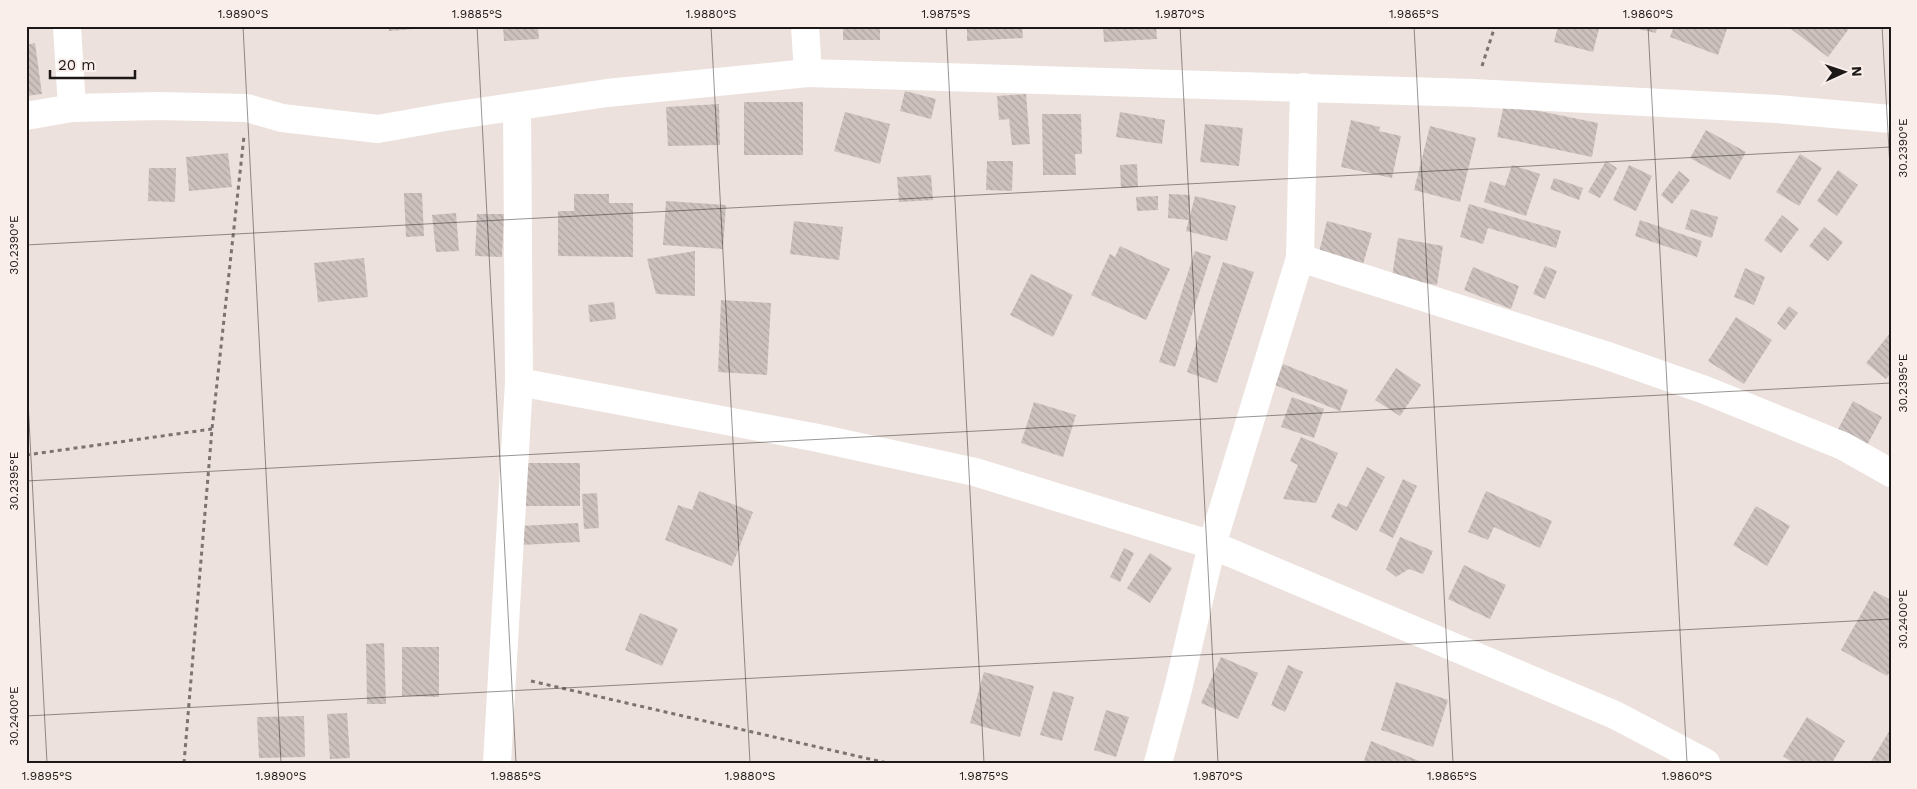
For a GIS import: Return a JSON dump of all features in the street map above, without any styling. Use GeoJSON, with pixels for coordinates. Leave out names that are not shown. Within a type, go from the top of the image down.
{"type":"FeatureCollection","features":[{"type":"Feature","properties":{"kind":"street"},"geometry":{"type":"LineString","coordinates":[[67,26],[72,108]]}},
{"type":"Feature","properties":{"kind":"street"},"geometry":{"type":"LineString","coordinates":[[805,26],[808,73]]}},
{"type":"Feature","properties":{"kind":"street"},"geometry":{"type":"LineString","coordinates":[[26,116],[72,108],[159,106],[247,108],[282,118],[378,129],[607,93],[808,73],[1473,93],[1777,109],[1891,119]]}},
{"type":"Feature","properties":{"kind":"street"},"geometry":{"type":"LineString","coordinates":[[1158,763],[1178,689],[1212,546],[1300,258],[1304,87]]}},
{"type":"Feature","properties":{"kind":"street"},"geometry":{"type":"LineString","coordinates":[[497,763],[519,382],[517,107]]}},
{"type":"Feature","properties":{"kind":"street"},"geometry":{"type":"LineString","coordinates":[[1300,258],[1605,355],[1705,390],[1843,446],[1891,473]]}},
{"type":"Feature","properties":{"kind":"street"},"geometry":{"type":"LineString","coordinates":[[519,382],[818,438],[975,472],[1212,546],[1615,715],[1706,763]]}},
{"type":"Feature","properties":{"kind":"path"},"geometry":{"type":"LineString","coordinates":[[1473,93],[1495,26]]}},
{"type":"Feature","properties":{"kind":"path"},"geometry":{"type":"LineString","coordinates":[[184,763],[212,429],[247,108]]}},
{"type":"Feature","properties":{"kind":"path"},"geometry":{"type":"LineString","coordinates":[[26,455],[212,429]]}},
{"type":"Feature","properties":{"kind":"path"},"geometry":{"type":"LineString","coordinates":[[503,675],[887,763]]}},
{"type":"Feature","properties":{"kind":"building"},"geometry":{"type":"Polygon","coordinates":[[[389,26],[426,26],[426,28],[389,31],[389,26]]]}},
{"type":"Feature","properties":{"kind":"building"},"geometry":{"type":"Polygon","coordinates":[[[472,26],[486,26],[486,28],[473,29],[472,26]]]}},
{"type":"Feature","properties":{"kind":"building"},"geometry":{"type":"Polygon","coordinates":[[[503,26],[538,26],[539,39],[504,41],[503,26]]]}},
{"type":"Feature","properties":{"kind":"building"},"geometry":{"type":"Polygon","coordinates":[[[843,26],[880,26],[880,40],[843,40],[843,26]]]}},
{"type":"Feature","properties":{"kind":"building"},"geometry":{"type":"Polygon","coordinates":[[[967,26],[1022,26],[1023,38],[967,41],[967,26]]]}},
{"type":"Feature","properties":{"kind":"building"},"geometry":{"type":"Polygon","coordinates":[[[1103,26],[1156,26],[1157,39],[1104,42],[1103,26]]]}},
{"type":"Feature","properties":{"kind":"building"},"geometry":{"type":"Polygon","coordinates":[[[1558,26],[1588,26],[1599,29],[1593,52],[1554,42],[1558,26]]]}},
{"type":"Feature","properties":{"kind":"building"},"geometry":{"type":"Polygon","coordinates":[[[1625,26],[1657,26],[1656,33],[1625,26]]]}},
{"type":"Feature","properties":{"kind":"building"},"geometry":{"type":"Polygon","coordinates":[[[1674,26],[1728,26],[1718,55],[1670,37],[1674,26]]]}},
{"type":"Feature","properties":{"kind":"building"},"geometry":{"type":"Polygon","coordinates":[[[1787,26],[1851,26],[1828,57],[1787,26]]]}},
{"type":"Feature","properties":{"kind":"building"},"geometry":{"type":"Polygon","coordinates":[[[35,43],[42,94],[26,96],[26,45],[35,43]]]}},
{"type":"Feature","properties":{"kind":"building"},"geometry":{"type":"Polygon","coordinates":[[[905,91],[936,99],[931,119],[900,111],[905,91]]]}},
{"type":"Feature","properties":{"kind":"building"},"geometry":{"type":"Polygon","coordinates":[[[1026,94],[1030,144],[1012,145],[1009,119],[999,120],[997,96],[1026,94]]]}},
{"type":"Feature","properties":{"kind":"building"},"geometry":{"type":"Polygon","coordinates":[[[744,102],[803,102],[803,155],[744,155],[744,102]]]}},
{"type":"Feature","properties":{"kind":"building"},"geometry":{"type":"Polygon","coordinates":[[[719,104],[720,145],[668,146],[666,107],[719,104]]]}},
{"type":"Feature","properties":{"kind":"building"},"geometry":{"type":"Polygon","coordinates":[[[1504,104],[1598,123],[1592,157],[1497,137],[1504,104]]]}},
{"type":"Feature","properties":{"kind":"building"},"geometry":{"type":"Polygon","coordinates":[[[845,112],[890,124],[880,164],[834,151],[845,112]]]}},
{"type":"Feature","properties":{"kind":"building"},"geometry":{"type":"Polygon","coordinates":[[[1120,112],[1165,120],[1162,144],[1116,137],[1120,112]]]}},
{"type":"Feature","properties":{"kind":"building"},"geometry":{"type":"Polygon","coordinates":[[[1042,114],[1081,114],[1082,154],[1075,154],[1076,175],[1043,175],[1042,114]]]}},
{"type":"Feature","properties":{"kind":"building"},"geometry":{"type":"Polygon","coordinates":[[[1351,120],[1380,127],[1379,131],[1401,136],[1392,178],[1341,167],[1351,120]]]}},
{"type":"Feature","properties":{"kind":"building"},"geometry":{"type":"Polygon","coordinates":[[[1205,124],[1243,128],[1239,166],[1200,162],[1205,124]]]}},
{"type":"Feature","properties":{"kind":"building"},"geometry":{"type":"Polygon","coordinates":[[[1430,126],[1476,138],[1460,202],[1414,190],[1430,126]]]}},
{"type":"Feature","properties":{"kind":"building"},"geometry":{"type":"Polygon","coordinates":[[[1706,130],[1746,152],[1730,180],[1690,158],[1706,130]]]}},
{"type":"Feature","properties":{"kind":"building"},"geometry":{"type":"Polygon","coordinates":[[[228,153],[232,187],[189,191],[186,157],[228,153]]]}},
{"type":"Feature","properties":{"kind":"building"},"geometry":{"type":"Polygon","coordinates":[[[1800,154],[1822,168],[1799,206],[1776,192],[1800,154]]]}},
{"type":"Feature","properties":{"kind":"building"},"geometry":{"type":"Polygon","coordinates":[[[987,161],[1013,161],[1012,191],[986,190],[987,161]]]}},
{"type":"Feature","properties":{"kind":"building"},"geometry":{"type":"Polygon","coordinates":[[[1606,161],[1617,168],[1600,198],[1588,192],[1606,161]]]}},
{"type":"Feature","properties":{"kind":"building"},"geometry":{"type":"Polygon","coordinates":[[[1137,164],[1138,187],[1121,188],[1120,165],[1137,164]]]}},
{"type":"Feature","properties":{"kind":"building"},"geometry":{"type":"Polygon","coordinates":[[[1512,165],[1540,174],[1526,216],[1484,202],[1490,181],[1505,186],[1512,165]]]}},
{"type":"Feature","properties":{"kind":"building"},"geometry":{"type":"Polygon","coordinates":[[[1629,165],[1652,176],[1636,211],[1613,200],[1629,165]]]}},
{"type":"Feature","properties":{"kind":"building"},"geometry":{"type":"Polygon","coordinates":[[[149,168],[176,168],[175,202],[148,201],[149,168]]]}},
{"type":"Feature","properties":{"kind":"building"},"geometry":{"type":"Polygon","coordinates":[[[1838,170],[1858,185],[1837,216],[1817,201],[1838,170]]]}},
{"type":"Feature","properties":{"kind":"building"},"geometry":{"type":"Polygon","coordinates":[[[1679,171],[1690,180],[1672,204],[1661,195],[1679,171]]]}},
{"type":"Feature","properties":{"kind":"building"},"geometry":{"type":"Polygon","coordinates":[[[931,175],[933,200],[899,202],[897,177],[931,175]]]}},
{"type":"Feature","properties":{"kind":"building"},"geometry":{"type":"Polygon","coordinates":[[[1554,178],[1583,188],[1579,200],[1550,189],[1554,178]]]}},
{"type":"Feature","properties":{"kind":"building"},"geometry":{"type":"Polygon","coordinates":[[[404,193],[422,193],[424,236],[406,237],[404,193]]]}},
{"type":"Feature","properties":{"kind":"building"},"geometry":{"type":"Polygon","coordinates":[[[574,194],[609,194],[609,203],[633,203],[633,257],[558,256],[558,211],[574,211],[574,194]]]}},
{"type":"Feature","properties":{"kind":"building"},"geometry":{"type":"Polygon","coordinates":[[[1169,194],[1190,195],[1189,220],[1168,218],[1169,194]]]}},
{"type":"Feature","properties":{"kind":"building"},"geometry":{"type":"Polygon","coordinates":[[[1158,196],[1158,210],[1137,211],[1136,197],[1158,196]]]}},
{"type":"Feature","properties":{"kind":"building"},"geometry":{"type":"Polygon","coordinates":[[[1195,196],[1236,206],[1227,241],[1186,231],[1195,196]]]}},
{"type":"Feature","properties":{"kind":"building"},"geometry":{"type":"Polygon","coordinates":[[[666,201],[726,205],[723,249],[663,245],[666,201]]]}},
{"type":"Feature","properties":{"kind":"building"},"geometry":{"type":"Polygon","coordinates":[[[1469,204],[1561,231],[1556,248],[1488,228],[1483,244],[1460,237],[1469,204]]]}},
{"type":"Feature","properties":{"kind":"building"},"geometry":{"type":"Polygon","coordinates":[[[1691,209],[1718,217],[1712,238],[1685,229],[1691,209]]]}},
{"type":"Feature","properties":{"kind":"building"},"geometry":{"type":"Polygon","coordinates":[[[456,213],[459,251],[436,252],[432,215],[456,213]]]}},
{"type":"Feature","properties":{"kind":"building"},"geometry":{"type":"Polygon","coordinates":[[[477,214],[504,214],[502,257],[475,256],[477,214]]]}},
{"type":"Feature","properties":{"kind":"building"},"geometry":{"type":"Polygon","coordinates":[[[1782,215],[1799,229],[1781,253],[1764,240],[1782,215]]]}},
{"type":"Feature","properties":{"kind":"building"},"geometry":{"type":"Polygon","coordinates":[[[1640,220],[1702,241],[1697,257],[1635,236],[1640,220]]]}},
{"type":"Feature","properties":{"kind":"building"},"geometry":{"type":"Polygon","coordinates":[[[794,221],[843,227],[839,260],[790,254],[794,221]]]}},
{"type":"Feature","properties":{"kind":"building"},"geometry":{"type":"Polygon","coordinates":[[[1327,221],[1372,233],[1362,268],[1318,256],[1327,221]]]}},
{"type":"Feature","properties":{"kind":"building"},"geometry":{"type":"Polygon","coordinates":[[[1824,227],[1843,242],[1828,261],[1809,246],[1824,227]]]}},
{"type":"Feature","properties":{"kind":"building"},"geometry":{"type":"Polygon","coordinates":[[[1398,238],[1443,246],[1437,285],[1392,277],[1398,238]]]}},
{"type":"Feature","properties":{"kind":"building"},"geometry":{"type":"Polygon","coordinates":[[[1120,246],[1170,269],[1146,320],[1091,295],[1110,254],[1115,257],[1120,246]]]}},
{"type":"Feature","properties":{"kind":"building"},"geometry":{"type":"Polygon","coordinates":[[[695,251],[695,296],[656,294],[647,259],[695,251]]]}},
{"type":"Feature","properties":{"kind":"building"},"geometry":{"type":"Polygon","coordinates":[[[1195,251],[1211,256],[1175,367],[1159,362],[1195,251]]]}},
{"type":"Feature","properties":{"kind":"building"},"geometry":{"type":"Polygon","coordinates":[[[364,258],[368,297],[318,302],[314,263],[364,258]]]}},
{"type":"Feature","properties":{"kind":"building"},"geometry":{"type":"Polygon","coordinates":[[[1223,262],[1254,272],[1217,383],[1187,372],[1223,262]]]}},
{"type":"Feature","properties":{"kind":"building"},"geometry":{"type":"Polygon","coordinates":[[[1545,266],[1557,271],[1545,299],[1533,294],[1545,266]]]}},
{"type":"Feature","properties":{"kind":"building"},"geometry":{"type":"Polygon","coordinates":[[[1473,267],[1519,286],[1511,309],[1464,290],[1473,267]]]}},
{"type":"Feature","properties":{"kind":"building"},"geometry":{"type":"Polygon","coordinates":[[[1745,268],[1765,277],[1754,305],[1734,297],[1745,268]]]}},
{"type":"Feature","properties":{"kind":"building"},"geometry":{"type":"Polygon","coordinates":[[[1031,274],[1073,295],[1053,337],[1010,315],[1031,274]]]}},
{"type":"Feature","properties":{"kind":"building"},"geometry":{"type":"Polygon","coordinates":[[[721,300],[771,303],[767,375],[718,372],[721,300]]]}},
{"type":"Feature","properties":{"kind":"building"},"geometry":{"type":"Polygon","coordinates":[[[614,302],[616,319],[590,322],[588,305],[614,302]]]}},
{"type":"Feature","properties":{"kind":"building"},"geometry":{"type":"Polygon","coordinates":[[[1789,306],[1798,313],[1785,330],[1777,323],[1789,306]]]}},
{"type":"Feature","properties":{"kind":"building"},"geometry":{"type":"Polygon","coordinates":[[[1736,317],[1772,340],[1744,384],[1708,361],[1736,317]]]}},
{"type":"Feature","properties":{"kind":"building"},"geometry":{"type":"Polygon","coordinates":[[[1891,332],[1891,373],[1886,379],[1866,363],[1891,332]]]}},
{"type":"Feature","properties":{"kind":"building"},"geometry":{"type":"Polygon","coordinates":[[[1283,364],[1348,390],[1340,411],[1275,385],[1283,364]]]}},
{"type":"Feature","properties":{"kind":"building"},"geometry":{"type":"Polygon","coordinates":[[[1396,368],[1421,385],[1400,416],[1375,400],[1396,368]]]}},
{"type":"Feature","properties":{"kind":"building"},"geometry":{"type":"Polygon","coordinates":[[[1292,397],[1324,409],[1314,438],[1281,427],[1292,397]]]}},
{"type":"Feature","properties":{"kind":"building"},"geometry":{"type":"Polygon","coordinates":[[[1853,401],[1882,417],[1865,449],[1836,433],[1853,401]]]}},
{"type":"Feature","properties":{"kind":"building"},"geometry":{"type":"Polygon","coordinates":[[[1034,402],[1076,415],[1063,457],[1021,443],[1034,402]]]}},
{"type":"Feature","properties":{"kind":"building"},"geometry":{"type":"Polygon","coordinates":[[[1301,437],[1338,453],[1316,503],[1283,499],[1298,465],[1290,461],[1301,437]]]}},
{"type":"Feature","properties":{"kind":"building"},"geometry":{"type":"Polygon","coordinates":[[[526,463],[580,463],[580,506],[526,506],[526,463]]]}},
{"type":"Feature","properties":{"kind":"building"},"geometry":{"type":"Polygon","coordinates":[[[1367,467],[1385,477],[1357,531],[1331,517],[1338,503],[1347,507],[1367,467]]]}},
{"type":"Feature","properties":{"kind":"building"},"geometry":{"type":"Polygon","coordinates":[[[1403,479],[1417,486],[1393,538],[1379,531],[1403,479]]]}},
{"type":"Feature","properties":{"kind":"building"},"geometry":{"type":"Polygon","coordinates":[[[699,491],[753,512],[732,566],[665,540],[678,505],[692,510],[699,491]]]}},
{"type":"Feature","properties":{"kind":"building"},"geometry":{"type":"Polygon","coordinates":[[[1486,491],[1552,521],[1540,548],[1494,527],[1488,540],[1468,532],[1486,491]]]}},
{"type":"Feature","properties":{"kind":"building"},"geometry":{"type":"Polygon","coordinates":[[[597,493],[599,528],[584,529],[582,494],[597,493]]]}},
{"type":"Feature","properties":{"kind":"building"},"geometry":{"type":"Polygon","coordinates":[[[1756,506],[1790,526],[1767,566],[1733,545],[1756,506]]]}},
{"type":"Feature","properties":{"kind":"building"},"geometry":{"type":"Polygon","coordinates":[[[578,523],[580,542],[520,545],[519,526],[578,523]]]}},
{"type":"Feature","properties":{"kind":"building"},"geometry":{"type":"Polygon","coordinates":[[[1400,537],[1433,551],[1423,574],[1409,569],[1396,577],[1386,569],[1400,537]]]}},
{"type":"Feature","properties":{"kind":"building"},"geometry":{"type":"Polygon","coordinates":[[[1124,548],[1134,553],[1120,582],[1110,577],[1124,548]]]}},
{"type":"Feature","properties":{"kind":"building"},"geometry":{"type":"Polygon","coordinates":[[[1150,553],[1172,568],[1150,603],[1127,588],[1150,553]]]}},
{"type":"Feature","properties":{"kind":"building"},"geometry":{"type":"Polygon","coordinates":[[[1464,565],[1506,585],[1490,619],[1448,599],[1464,565]]]}},
{"type":"Feature","properties":{"kind":"building"},"geometry":{"type":"Polygon","coordinates":[[[1874,591],[1891,600],[1891,670],[1887,676],[1841,650],[1874,591]]]}},
{"type":"Feature","properties":{"kind":"building"},"geometry":{"type":"Polygon","coordinates":[[[640,613],[678,629],[662,666],[625,650],[640,613]]]}},
{"type":"Feature","properties":{"kind":"building"},"geometry":{"type":"Polygon","coordinates":[[[384,643],[386,704],[367,704],[366,644],[384,643]]]}},
{"type":"Feature","properties":{"kind":"building"},"geometry":{"type":"Polygon","coordinates":[[[402,647],[439,647],[439,697],[402,696],[402,647]]]}},
{"type":"Feature","properties":{"kind":"building"},"geometry":{"type":"Polygon","coordinates":[[[1221,657],[1258,673],[1238,719],[1201,703],[1221,657]]]}},
{"type":"Feature","properties":{"kind":"building"},"geometry":{"type":"Polygon","coordinates":[[[1288,665],[1303,672],[1285,712],[1271,705],[1288,665]]]}},
{"type":"Feature","properties":{"kind":"building"},"geometry":{"type":"Polygon","coordinates":[[[984,672],[1034,686],[1020,737],[970,723],[984,672]]]}},
{"type":"Feature","properties":{"kind":"building"},"geometry":{"type":"Polygon","coordinates":[[[1396,682],[1448,700],[1433,747],[1381,730],[1396,682]]]}},
{"type":"Feature","properties":{"kind":"building"},"geometry":{"type":"Polygon","coordinates":[[[1053,691],[1074,697],[1062,741],[1040,735],[1053,691]]]}},
{"type":"Feature","properties":{"kind":"building"},"geometry":{"type":"Polygon","coordinates":[[[1106,710],[1129,717],[1116,757],[1094,750],[1106,710]]]}},
{"type":"Feature","properties":{"kind":"building"},"geometry":{"type":"Polygon","coordinates":[[[347,713],[350,758],[330,759],[327,714],[347,713]]]}},
{"type":"Feature","properties":{"kind":"building"},"geometry":{"type":"Polygon","coordinates":[[[304,716],[305,757],[259,758],[257,717],[304,716]]]}},
{"type":"Feature","properties":{"kind":"building"},"geometry":{"type":"Polygon","coordinates":[[[1807,717],[1845,741],[1832,763],[1794,763],[1783,756],[1807,717]]]}},
{"type":"Feature","properties":{"kind":"building"},"geometry":{"type":"Polygon","coordinates":[[[1891,728],[1891,763],[1870,763],[1891,728]]]}},
{"type":"Feature","properties":{"kind":"building"},"geometry":{"type":"Polygon","coordinates":[[[1371,741],[1424,763],[1363,763],[1371,741]]]}}]}
